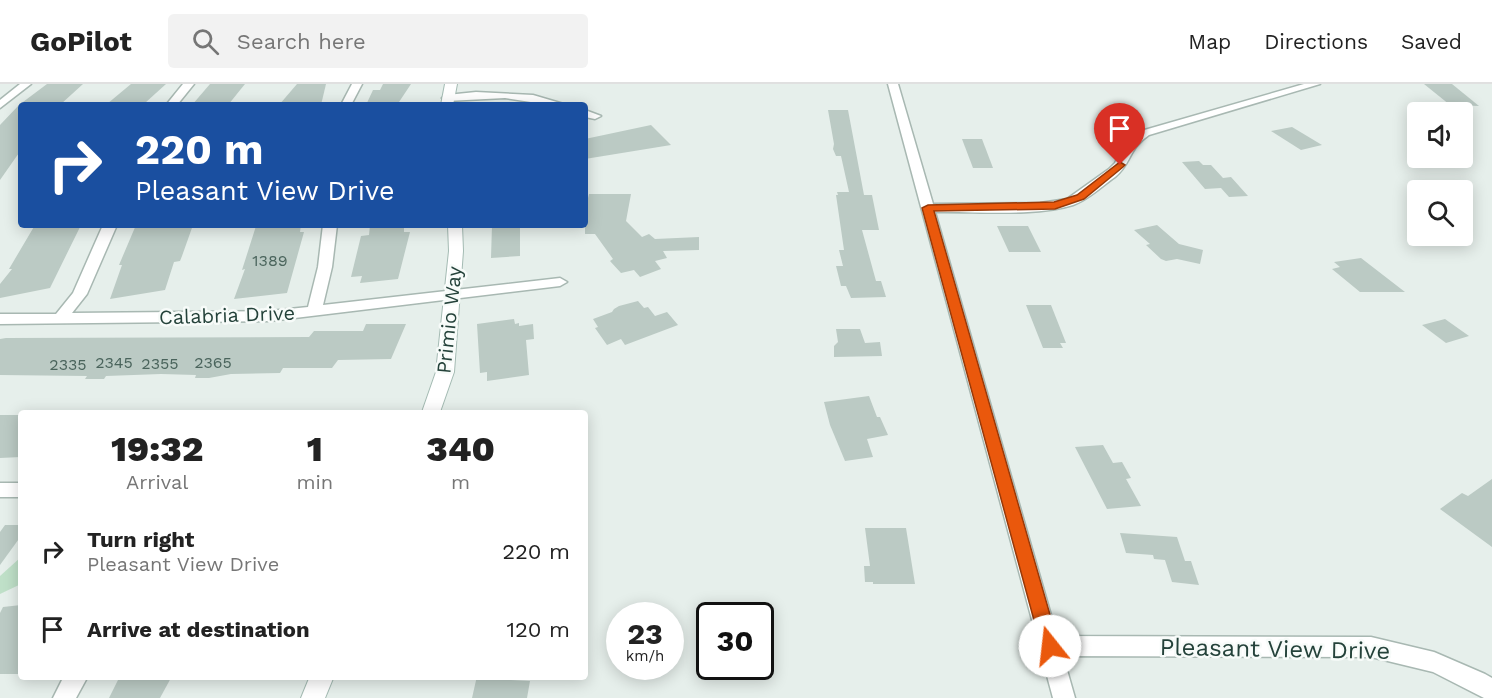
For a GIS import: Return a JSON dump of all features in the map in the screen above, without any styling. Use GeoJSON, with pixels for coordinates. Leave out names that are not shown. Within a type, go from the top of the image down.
{"type":"FeatureCollection","features":[{"type":"Feature","properties":{"kind":"street"},"geometry":{"type":"LineString","coordinates":[[0,105],[26,84]]}},
{"type":"Feature","properties":{"kind":"street"},"geometry":{"type":"LineString","coordinates":[[174,102],[189,84]]}},
{"type":"Feature","properties":{"kind":"street"},"geometry":{"type":"LineString","coordinates":[[348,102],[357,84]]}},
{"type":"Feature","properties":{"kind":"street"},"geometry":{"type":"LineString","coordinates":[[451,84],[447,101],[514,94],[553,102]]}},
{"type":"Feature","properties":{"kind":"street"},"geometry":{"type":"LineString","coordinates":[[893,84],[1064,698]]}},
{"type":"Feature","properties":{"kind":"street"},"geometry":{"type":"LineString","coordinates":[[928,208],[1040,207],[1070,202],[1113,172],[1120,165],[1131,142],[1145,133],[1315,84]]}},
{"type":"Feature","properties":{"kind":"street"},"geometry":{"type":"LineString","coordinates":[[60,319],[80,294],[109,228]]}},
{"type":"Feature","properties":{"kind":"street"},"geometry":{"type":"LineString","coordinates":[[314,311],[325,267],[330,228]]}},
{"type":"Feature","properties":{"kind":"street","name":"Primio Way"},"geometry":{"type":"LineString","coordinates":[[432,410],[445,372],[457,242],[455,228]]}},
{"type":"Feature","properties":{"kind":"street","name":"Calabria Drive"},"geometry":{"type":"LineString","coordinates":[[0,319],[245,318],[560,282]]}},
{"type":"Feature","properties":{"kind":"street"},"geometry":{"type":"LineString","coordinates":[[0,490],[18,490]]}},
{"type":"Feature","properties":{"kind":"street","name":"Pleasant View Drive"},"geometry":{"type":"LineString","coordinates":[[1050,646],[1371,646],[1402,651],[1435,661],[1492,690]]}},
{"type":"Feature","properties":{"kind":"street"},"geometry":{"type":"LineString","coordinates":[[64,698],[75,680]]}},
{"type":"Feature","properties":{"kind":"street"},"geometry":{"type":"LineString","coordinates":[[313,698],[320,680]]}},
{"type":"Feature","properties":{"kind":"green space"},"geometry":{"type":"Polygon","coordinates":[[[18,560],[18,585],[0,594],[0,576],[18,560]]]}},
{"type":"Feature","properties":{"kind":"building"},"geometry":{"type":"Polygon","coordinates":[[[47,84],[83,84],[63,102],[23,102],[47,84]]]}},
{"type":"Feature","properties":{"kind":"building"},"geometry":{"type":"Polygon","coordinates":[[[131,84],[166,84],[146,102],[109,102],[131,84]]]}},
{"type":"Feature","properties":{"kind":"building"},"geometry":{"type":"Polygon","coordinates":[[[210,84],[245,84],[230,102],[195,102],[210,84]]]}},
{"type":"Feature","properties":{"kind":"building"},"geometry":{"type":"Polygon","coordinates":[[[297,84],[326,84],[322,102],[282,102],[297,84]]]}},
{"type":"Feature","properties":{"kind":"building"},"geometry":{"type":"Polygon","coordinates":[[[383,84],[411,84],[399,102],[367,102],[373,90],[380,90],[383,84]]]}},
{"type":"Feature","properties":{"kind":"building"},"geometry":{"type":"Polygon","coordinates":[[[1424,84],[1452,84],[1479,106],[1473,106],[1473,102],[1446,102],[1424,84]]]}},
{"type":"Feature","properties":{"kind":"building"},"geometry":{"type":"Polygon","coordinates":[[[18,106],[18,154],[0,180],[0,125],[18,106]]]}},
{"type":"Feature","properties":{"kind":"building"},"geometry":{"type":"Polygon","coordinates":[[[828,110],[848,110],[864,195],[872,195],[879,230],[862,230],[876,281],[881,281],[886,297],[851,298],[846,286],[841,286],[836,266],[843,266],[839,250],[844,250],[836,195],[838,195],[837,192],[849,192],[841,156],[836,156],[833,149],[828,110]]]}},
{"type":"Feature","properties":{"kind":"building"},"geometry":{"type":"Polygon","coordinates":[[[651,125],[671,145],[588,159],[588,138],[651,125]]]}},
{"type":"Feature","properties":{"kind":"building"},"geometry":{"type":"Polygon","coordinates":[[[1292,127],[1322,145],[1301,150],[1271,131],[1292,127]]]}},
{"type":"Feature","properties":{"kind":"building"},"geometry":{"type":"Polygon","coordinates":[[[962,139],[982,139],[993,168],[973,168],[962,139]]]}},
{"type":"Feature","properties":{"kind":"building"},"geometry":{"type":"Polygon","coordinates":[[[1199,161],[1203,165],[1211,165],[1223,178],[1231,177],[1248,196],[1229,197],[1221,188],[1205,189],[1182,162],[1199,161]]]}},
{"type":"Feature","properties":{"kind":"building"},"geometry":{"type":"Polygon","coordinates":[[[589,194],[631,194],[626,221],[642,237],[649,234],[655,239],[699,237],[699,250],[663,251],[667,258],[655,261],[661,269],[640,277],[634,270],[621,273],[610,261],[613,259],[595,234],[585,234],[585,228],[588,228],[589,194]]]}},
{"type":"Feature","properties":{"kind":"building"},"geometry":{"type":"Polygon","coordinates":[[[1157,225],[1179,244],[1203,250],[1200,264],[1177,259],[1166,261],[1161,259],[1146,245],[1150,244],[1134,230],[1157,225]]]}},
{"type":"Feature","properties":{"kind":"building"},"geometry":{"type":"Polygon","coordinates":[[[997,226],[1028,226],[1041,252],[1009,252],[997,226]]]}},
{"type":"Feature","properties":{"kind":"building"},"geometry":{"type":"Polygon","coordinates":[[[33,228],[80,228],[50,288],[0,298],[0,284],[12,269],[9,269],[33,228]]]}},
{"type":"Feature","properties":{"kind":"building"},"geometry":{"type":"Polygon","coordinates":[[[135,228],[192,228],[180,261],[174,262],[165,290],[110,299],[122,265],[119,265],[135,228]]]}},
{"type":"Feature","properties":{"kind":"building"},"geometry":{"type":"Polygon","coordinates":[[[255,228],[301,228],[300,232],[304,232],[287,293],[234,299],[245,269],[242,270],[255,228]]]}},
{"type":"Feature","properties":{"kind":"building"},"geometry":{"type":"Polygon","coordinates":[[[370,228],[404,228],[404,232],[410,232],[398,279],[360,283],[362,276],[351,277],[361,236],[369,235],[370,228]]]}},
{"type":"Feature","properties":{"kind":"building"},"geometry":{"type":"Polygon","coordinates":[[[492,228],[520,228],[520,256],[491,258],[492,228]]]}},
{"type":"Feature","properties":{"kind":"building"},"geometry":{"type":"Polygon","coordinates":[[[1361,258],[1405,292],[1360,292],[1332,269],[1340,267],[1334,262],[1361,258]]]}},
{"type":"Feature","properties":{"kind":"building"},"geometry":{"type":"Polygon","coordinates":[[[638,301],[644,308],[648,307],[655,316],[667,312],[678,325],[625,345],[621,339],[607,345],[595,328],[598,327],[593,319],[612,312],[619,306],[638,301]]]}},
{"type":"Feature","properties":{"kind":"building"},"geometry":{"type":"Polygon","coordinates":[[[1026,305],[1051,305],[1066,343],[1060,343],[1063,348],[1043,348],[1026,305]]]}},
{"type":"Feature","properties":{"kind":"building"},"geometry":{"type":"Polygon","coordinates":[[[514,319],[515,324],[519,323],[519,326],[533,324],[534,339],[526,340],[529,375],[487,381],[487,372],[480,373],[477,324],[514,319]]]}},
{"type":"Feature","properties":{"kind":"building"},"geometry":{"type":"Polygon","coordinates":[[[1445,319],[1469,336],[1446,343],[1422,325],[1445,319]]]}},
{"type":"Feature","properties":{"kind":"building"},"geometry":{"type":"Polygon","coordinates":[[[366,324],[406,324],[391,359],[338,360],[332,368],[283,368],[280,373],[231,374],[209,378],[195,378],[196,375],[161,374],[106,376],[104,379],[85,379],[87,376],[0,375],[0,339],[6,338],[309,337],[314,331],[363,331],[366,324]]]}},
{"type":"Feature","properties":{"kind":"building"},"geometry":{"type":"Polygon","coordinates":[[[836,329],[860,329],[865,343],[880,342],[882,356],[834,357],[834,346],[838,342],[836,329]]]}},
{"type":"Feature","properties":{"kind":"building"},"geometry":{"type":"Polygon","coordinates":[[[869,396],[877,417],[880,417],[888,435],[867,439],[873,457],[845,461],[830,425],[824,402],[869,396]]]}},
{"type":"Feature","properties":{"kind":"building"},"geometry":{"type":"Polygon","coordinates":[[[0,415],[18,415],[18,457],[0,458],[0,415]]]}},
{"type":"Feature","properties":{"kind":"building"},"geometry":{"type":"Polygon","coordinates":[[[1103,445],[1113,463],[1122,462],[1131,478],[1126,479],[1141,506],[1107,509],[1075,447],[1103,445]]]}},
{"type":"Feature","properties":{"kind":"building"},"geometry":{"type":"Polygon","coordinates":[[[1492,479],[1492,547],[1440,509],[1462,493],[1468,496],[1492,479]]]}},
{"type":"Feature","properties":{"kind":"building"},"geometry":{"type":"Polygon","coordinates":[[[5,525],[18,525],[18,540],[0,565],[0,532],[5,525]]]}},
{"type":"Feature","properties":{"kind":"building"},"geometry":{"type":"Polygon","coordinates":[[[865,528],[906,528],[915,584],[865,582],[864,566],[870,566],[865,528]]]}},
{"type":"Feature","properties":{"kind":"building"},"geometry":{"type":"Polygon","coordinates":[[[1120,533],[1177,537],[1185,561],[1191,561],[1199,585],[1172,582],[1165,560],[1154,559],[1153,555],[1126,553],[1120,533]]]}},
{"type":"Feature","properties":{"kind":"building"},"geometry":{"type":"Polygon","coordinates":[[[18,605],[18,674],[0,674],[0,613],[3,607],[18,605]]]}},
{"type":"Feature","properties":{"kind":"building"},"geometry":{"type":"Polygon","coordinates":[[[118,680],[170,680],[160,698],[109,698],[118,680]]]}},
{"type":"Feature","properties":{"kind":"building"},"geometry":{"type":"Polygon","coordinates":[[[476,680],[530,681],[527,698],[472,698],[476,680]]]}},
{"type":"Feature","properties":{"kind":"route"},"geometry":{"type":"LineString","coordinates":[[1050,646],[928,208],[1055,206],[1080,197],[1120,165]]}}]}
